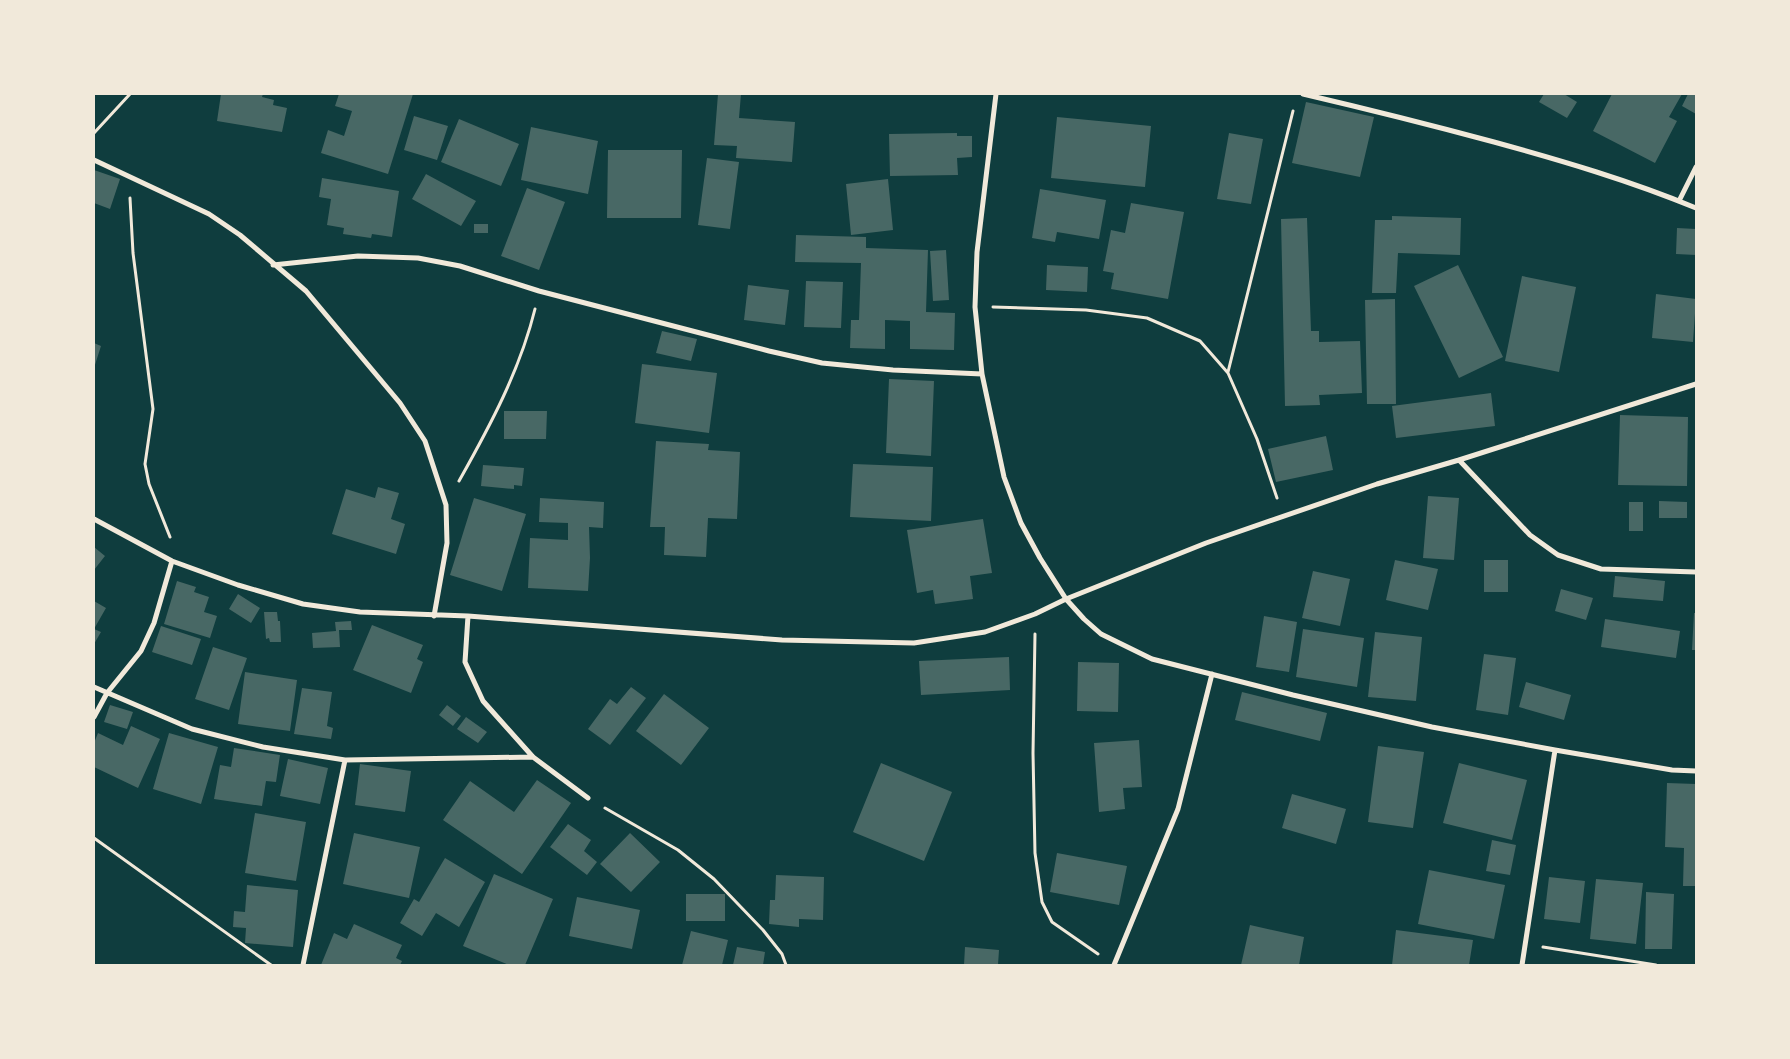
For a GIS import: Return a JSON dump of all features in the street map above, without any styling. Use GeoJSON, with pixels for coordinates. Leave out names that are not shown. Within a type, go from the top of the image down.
{"type":"FeatureCollection","features":[{"type":"Feature","properties":{"kind":"street"},"geometry":{"type":"LineString","coordinates":[[996,94],[978,252],[975,307],[982,374],[1004,477],[1018,514],[1040,558],[1066,599],[1084,620],[1101,634],[1152,659],[1212,674],[1432,727],[1672,770],[1696,771]]}},
{"type":"Feature","properties":{"kind":"street"},"geometry":{"type":"LineString","coordinates":[[1303,94],[1398,116],[1530,152],[1602,173],[1696,208]]}},
{"type":"Feature","properties":{"kind":"street"},"geometry":{"type":"LineString","coordinates":[[94,160],[209,214],[240,235],[306,291],[400,403],[425,441],[446,505],[447,543],[434,616]]}},
{"type":"Feature","properties":{"kind":"street"},"geometry":{"type":"LineString","coordinates":[[1679,201],[1696,167]]}},
{"type":"Feature","properties":{"kind":"street"},"geometry":{"type":"LineString","coordinates":[[273,264],[358,256],[418,258],[460,266],[539,291],[822,363],[893,370],[982,374]]}},
{"type":"Feature","properties":{"kind":"street"},"geometry":{"type":"LineString","coordinates":[[94,519],[172,562],[238,585],[303,604],[360,612],[468,616],[782,640],[914,643],[986,632],[1035,614],[1066,599],[1206,543],[1283,516],[1377,484],[1459,460],[1696,384]]}},
{"type":"Feature","properties":{"kind":"street"},"geometry":{"type":"LineString","coordinates":[[1459,460],[1530,535],[1558,555],[1601,570],[1696,572]]}},
{"type":"Feature","properties":{"kind":"street"},"geometry":{"type":"LineString","coordinates":[[94,717],[107,694],[144,644],[154,623],[172,562]]}},
{"type":"Feature","properties":{"kind":"street"},"geometry":{"type":"LineString","coordinates":[[468,616],[465,662],[483,701],[534,757],[588,798]]}},
{"type":"Feature","properties":{"kind":"street"},"geometry":{"type":"LineString","coordinates":[[1114,965],[1178,810],[1212,674]]}},
{"type":"Feature","properties":{"kind":"street"},"geometry":{"type":"LineString","coordinates":[[94,687],[192,729],[263,747],[345,760],[534,757]]}},
{"type":"Feature","properties":{"kind":"street"},"geometry":{"type":"LineString","coordinates":[[1522,965],[1556,750]]}},
{"type":"Feature","properties":{"kind":"street"},"geometry":{"type":"LineString","coordinates":[[303,965],[345,760]]}},
{"type":"Feature","properties":{"kind":"path"},"geometry":{"type":"LineString","coordinates":[[94,133],[130,94]]}},
{"type":"Feature","properties":{"kind":"path"},"geometry":{"type":"LineString","coordinates":[[1228,373],[1295,103]]}},
{"type":"Feature","properties":{"kind":"path"},"geometry":{"type":"LineString","coordinates":[[129,177],[132,253],[153,409],[145,464],[149,484],[180,564]]}},
{"type":"Feature","properties":{"kind":"path"},"geometry":{"type":"LineString","coordinates":[[446,505],[478,448],[511,382],[528,340],[539,291]]}},
{"type":"Feature","properties":{"kind":"path"},"geometry":{"type":"LineString","coordinates":[[975,307],[1086,310],[1147,318],[1200,341],[1228,373],[1257,438],[1283,516]]}},
{"type":"Feature","properties":{"kind":"path"},"geometry":{"type":"LineString","coordinates":[[1035,614],[1033,752],[1035,853],[1042,902],[1052,922],[1100,956]]}},
{"type":"Feature","properties":{"kind":"path"},"geometry":{"type":"LineString","coordinates":[[588,798],[678,850],[714,879],[763,930],[782,954],[786,965]]}},
{"type":"Feature","properties":{"kind":"path"},"geometry":{"type":"LineString","coordinates":[[94,838],[271,965]]}},
{"type":"Feature","properties":{"kind":"path"},"geometry":{"type":"LineString","coordinates":[[1525,944],[1656,965]]}},
{"type":"Feature","properties":{"kind":"building"},"geometry":{"type":"Polygon","coordinates":[[[221,94],[263,94],[262,97],[274,100],[273,105],[287,108],[282,132],[217,121],[221,94]]]}},
{"type":"Feature","properties":{"kind":"building"},"geometry":{"type":"Polygon","coordinates":[[[339,94],[413,94],[388,174],[321,153],[328,130],[344,136],[352,111],[335,106],[339,94]]]}},
{"type":"Feature","properties":{"kind":"building"},"geometry":{"type":"Polygon","coordinates":[[[718,94],[741,94],[739,118],[795,122],[792,162],[736,158],[737,146],[714,145],[718,94]]]}},
{"type":"Feature","properties":{"kind":"building"},"geometry":{"type":"Polygon","coordinates":[[[1544,94],[1564,94],[1577,102],[1567,118],[1539,102],[1544,94]]]}},
{"type":"Feature","properties":{"kind":"building"},"geometry":{"type":"Polygon","coordinates":[[[1612,94],[1682,94],[1669,117],[1677,121],[1655,163],[1593,131],[1612,94]]]}},
{"type":"Feature","properties":{"kind":"building"},"geometry":{"type":"Polygon","coordinates":[[[1688,94],[1696,94],[1696,114],[1682,106],[1688,94]]]}},
{"type":"Feature","properties":{"kind":"building"},"geometry":{"type":"Polygon","coordinates":[[[1306,102],[1374,117],[1360,177],[1292,163],[1306,102]]]}},
{"type":"Feature","properties":{"kind":"building"},"geometry":{"type":"Polygon","coordinates":[[[414,116],[448,126],[437,160],[404,150],[414,116]]]}},
{"type":"Feature","properties":{"kind":"building"},"geometry":{"type":"Polygon","coordinates":[[[1057,117],[1151,126],[1145,187],[1051,178],[1057,117]]]}},
{"type":"Feature","properties":{"kind":"building"},"geometry":{"type":"Polygon","coordinates":[[[459,119],[519,144],[501,186],[441,162],[459,119]]]}},
{"type":"Feature","properties":{"kind":"building"},"geometry":{"type":"Polygon","coordinates":[[[531,127],[598,141],[588,194],[521,180],[531,127]]]}},
{"type":"Feature","properties":{"kind":"building"},"geometry":{"type":"Polygon","coordinates":[[[957,133],[957,136],[972,136],[972,157],[957,158],[958,175],[890,176],[889,134],[957,133]]]}},
{"type":"Feature","properties":{"kind":"building"},"geometry":{"type":"Polygon","coordinates":[[[1229,133],[1263,139],[1251,204],[1217,199],[1229,133]]]}},
{"type":"Feature","properties":{"kind":"building"},"geometry":{"type":"Polygon","coordinates":[[[608,150],[682,150],[681,218],[607,218],[608,150]]]}},
{"type":"Feature","properties":{"kind":"building"},"geometry":{"type":"Polygon","coordinates":[[[707,158],[739,162],[730,229],[698,225],[707,158]]]}},
{"type":"Feature","properties":{"kind":"building"},"geometry":{"type":"Polygon","coordinates":[[[94,170],[120,179],[110,209],[94,203],[94,170]]]}},
{"type":"Feature","properties":{"kind":"building"},"geometry":{"type":"Polygon","coordinates":[[[426,174],[476,201],[461,226],[412,199],[426,174]]]}},
{"type":"Feature","properties":{"kind":"building"},"geometry":{"type":"Polygon","coordinates":[[[322,178],[399,191],[392,237],[372,234],[371,238],[343,234],[344,228],[327,225],[331,199],[319,197],[322,178]]]}},
{"type":"Feature","properties":{"kind":"building"},"geometry":{"type":"Polygon","coordinates":[[[888,179],[893,230],[851,235],[846,184],[888,179]]]}},
{"type":"Feature","properties":{"kind":"building"},"geometry":{"type":"Polygon","coordinates":[[[527,188],[565,202],[539,270],[501,256],[527,188]]]}},
{"type":"Feature","properties":{"kind":"building"},"geometry":{"type":"Polygon","coordinates":[[[1040,189],[1106,200],[1099,239],[1057,232],[1055,242],[1032,238],[1040,189]]]}},
{"type":"Feature","properties":{"kind":"building"},"geometry":{"type":"Polygon","coordinates":[[[1131,203],[1184,212],[1168,299],[1111,289],[1114,273],[1103,271],[1111,230],[1125,233],[1131,203]]]}},
{"type":"Feature","properties":{"kind":"building"},"geometry":{"type":"Polygon","coordinates":[[[1392,216],[1461,218],[1460,255],[1398,253],[1396,293],[1372,293],[1375,220],[1392,220],[1392,216]]]}},
{"type":"Feature","properties":{"kind":"building"},"geometry":{"type":"Polygon","coordinates":[[[1307,218],[1311,331],[1319,331],[1319,342],[1360,341],[1362,393],[1319,395],[1320,405],[1285,406],[1281,219],[1307,218]]]}},
{"type":"Feature","properties":{"kind":"building"},"geometry":{"type":"Polygon","coordinates":[[[474,224],[488,224],[488,233],[474,233],[474,224]]]}},
{"type":"Feature","properties":{"kind":"building"},"geometry":{"type":"Polygon","coordinates":[[[1677,228],[1696,229],[1696,255],[1676,254],[1677,228]]]}},
{"type":"Feature","properties":{"kind":"building"},"geometry":{"type":"Polygon","coordinates":[[[796,235],[866,237],[866,248],[928,250],[926,312],[955,313],[954,350],[910,349],[910,321],[885,320],[885,349],[850,348],[851,320],[859,320],[861,263],[795,262],[796,235]]]}},
{"type":"Feature","properties":{"kind":"building"},"geometry":{"type":"Polygon","coordinates":[[[946,250],[949,300],[933,301],[930,251],[946,250]]]}},
{"type":"Feature","properties":{"kind":"building"},"geometry":{"type":"Polygon","coordinates":[[[1047,265],[1088,267],[1087,292],[1046,290],[1047,265]]]}},
{"type":"Feature","properties":{"kind":"building"},"geometry":{"type":"Polygon","coordinates":[[[1458,265],[1503,357],[1459,378],[1414,286],[1458,265]]]}},
{"type":"Feature","properties":{"kind":"building"},"geometry":{"type":"Polygon","coordinates":[[[1522,276],[1576,287],[1559,372],[1505,361],[1522,276]]]}},
{"type":"Feature","properties":{"kind":"building"},"geometry":{"type":"Polygon","coordinates":[[[806,281],[843,282],[841,328],[804,327],[806,281]]]}},
{"type":"Feature","properties":{"kind":"building"},"geometry":{"type":"Polygon","coordinates":[[[748,285],[789,290],[785,325],[744,320],[748,285]]]}},
{"type":"Feature","properties":{"kind":"building"},"geometry":{"type":"Polygon","coordinates":[[[1656,294],[1696,299],[1693,342],[1652,338],[1656,294]]]}},
{"type":"Feature","properties":{"kind":"building"},"geometry":{"type":"Polygon","coordinates":[[[1395,299],[1396,404],[1367,404],[1365,300],[1395,299]]]}},
{"type":"Feature","properties":{"kind":"building"},"geometry":{"type":"Polygon","coordinates":[[[662,331],[697,339],[691,361],[656,353],[662,331]]]}},
{"type":"Feature","properties":{"kind":"building"},"geometry":{"type":"Polygon","coordinates":[[[94,343],[101,346],[94,368],[94,343]]]}},
{"type":"Feature","properties":{"kind":"building"},"geometry":{"type":"Polygon","coordinates":[[[642,364],[717,373],[709,433],[635,423],[642,364]]]}},
{"type":"Feature","properties":{"kind":"building"},"geometry":{"type":"Polygon","coordinates":[[[889,379],[934,381],[931,456],[886,453],[889,379]]]}},
{"type":"Feature","properties":{"kind":"building"},"geometry":{"type":"Polygon","coordinates":[[[1491,393],[1495,426],[1396,438],[1392,406],[1491,393]]]}},
{"type":"Feature","properties":{"kind":"building"},"geometry":{"type":"Polygon","coordinates":[[[504,411],[547,411],[546,439],[504,439],[504,411]]]}},
{"type":"Feature","properties":{"kind":"building"},"geometry":{"type":"Polygon","coordinates":[[[1620,415],[1688,417],[1687,486],[1618,485],[1620,415]]]}},
{"type":"Feature","properties":{"kind":"building"},"geometry":{"type":"Polygon","coordinates":[[[1326,436],[1333,470],[1276,482],[1268,449],[1326,436]]]}},
{"type":"Feature","properties":{"kind":"building"},"geometry":{"type":"Polygon","coordinates":[[[656,441],[709,444],[708,450],[740,452],[737,519],[708,518],[706,557],[664,555],[665,527],[650,527],[656,441]]]}},
{"type":"Feature","properties":{"kind":"building"},"geometry":{"type":"Polygon","coordinates":[[[853,464],[933,467],[931,521],[850,517],[853,464]]]}},
{"type":"Feature","properties":{"kind":"building"},"geometry":{"type":"Polygon","coordinates":[[[483,465],[524,468],[522,486],[514,485],[514,489],[481,486],[483,465]]]}},
{"type":"Feature","properties":{"kind":"building"},"geometry":{"type":"Polygon","coordinates":[[[378,487],[399,493],[391,519],[405,524],[396,554],[332,534],[346,489],[375,498],[378,487]]]}},
{"type":"Feature","properties":{"kind":"building"},"geometry":{"type":"Polygon","coordinates":[[[1428,496],[1459,498],[1454,560],[1423,558],[1428,496]]]}},
{"type":"Feature","properties":{"kind":"building"},"geometry":{"type":"Polygon","coordinates":[[[474,498],[526,514],[502,591],[450,575],[474,498]]]}},
{"type":"Feature","properties":{"kind":"building"},"geometry":{"type":"Polygon","coordinates":[[[540,498],[604,502],[603,528],[589,527],[588,591],[528,588],[530,538],[568,540],[568,523],[539,522],[540,498]]]}},
{"type":"Feature","properties":{"kind":"building"},"geometry":{"type":"Polygon","coordinates":[[[1659,501],[1687,502],[1687,518],[1659,518],[1659,501]]]}},
{"type":"Feature","properties":{"kind":"building"},"geometry":{"type":"Polygon","coordinates":[[[1629,502],[1643,502],[1643,531],[1629,531],[1629,502]]]}},
{"type":"Feature","properties":{"kind":"building"},"geometry":{"type":"Polygon","coordinates":[[[983,519],[992,573],[970,576],[973,599],[935,604],[933,590],[917,593],[907,530],[983,519]]]}},
{"type":"Feature","properties":{"kind":"building"},"geometry":{"type":"Polygon","coordinates":[[[94,547],[105,556],[94,570],[94,547]]]}},
{"type":"Feature","properties":{"kind":"building"},"geometry":{"type":"Polygon","coordinates":[[[1395,560],[1438,569],[1428,610],[1386,600],[1395,560]]]}},
{"type":"Feature","properties":{"kind":"building"},"geometry":{"type":"Polygon","coordinates":[[[1484,560],[1508,560],[1508,592],[1484,592],[1484,560]]]}},
{"type":"Feature","properties":{"kind":"building"},"geometry":{"type":"Polygon","coordinates":[[[1313,571],[1350,579],[1340,626],[1302,618],[1313,571]]]}},
{"type":"Feature","properties":{"kind":"building"},"geometry":{"type":"Polygon","coordinates":[[[1615,576],[1665,581],[1663,601],[1613,597],[1615,576]]]}},
{"type":"Feature","properties":{"kind":"building"},"geometry":{"type":"Polygon","coordinates":[[[177,581],[196,587],[194,592],[209,597],[204,612],[217,616],[210,638],[164,624],[177,581]]]}},
{"type":"Feature","properties":{"kind":"building"},"geometry":{"type":"Polygon","coordinates":[[[1561,589],[1593,598],[1586,620],[1555,611],[1561,589]]]}},
{"type":"Feature","properties":{"kind":"building"},"geometry":{"type":"Polygon","coordinates":[[[238,594],[260,608],[251,623],[229,609],[238,594]]]}},
{"type":"Feature","properties":{"kind":"building"},"geometry":{"type":"Polygon","coordinates":[[[94,601],[106,608],[94,629],[94,601]]]}},
{"type":"Feature","properties":{"kind":"building"},"geometry":{"type":"Polygon","coordinates":[[[264,612],[277,612],[278,621],[280,621],[281,642],[270,642],[269,638],[266,639],[264,612]]]}},
{"type":"Feature","properties":{"kind":"building"},"geometry":{"type":"Polygon","coordinates":[[[1694,613],[1696,613],[1696,650],[1692,650],[1694,613]]]}},
{"type":"Feature","properties":{"kind":"building"},"geometry":{"type":"Polygon","coordinates":[[[1264,616],[1297,622],[1289,672],[1256,667],[1264,616]]]}},
{"type":"Feature","properties":{"kind":"building"},"geometry":{"type":"Polygon","coordinates":[[[1605,619],[1680,631],[1676,658],[1601,647],[1605,619]]]}},
{"type":"Feature","properties":{"kind":"building"},"geometry":{"type":"Polygon","coordinates":[[[351,621],[352,630],[339,630],[340,647],[313,648],[312,633],[336,631],[335,622],[351,621]]]}},
{"type":"Feature","properties":{"kind":"building"},"geometry":{"type":"Polygon","coordinates":[[[372,625],[423,645],[417,659],[423,662],[411,693],[353,670],[372,625]]]}},
{"type":"Feature","properties":{"kind":"building"},"geometry":{"type":"Polygon","coordinates":[[[161,626],[201,639],[192,665],[152,652],[161,626]]]}},
{"type":"Feature","properties":{"kind":"building"},"geometry":{"type":"Polygon","coordinates":[[[94,629],[101,632],[94,644],[94,629]]]}},
{"type":"Feature","properties":{"kind":"building"},"geometry":{"type":"Polygon","coordinates":[[[1303,629],[1364,638],[1357,687],[1296,677],[1303,629]]]}},
{"type":"Feature","properties":{"kind":"building"},"geometry":{"type":"Polygon","coordinates":[[[1375,632],[1422,637],[1416,701],[1368,697],[1375,632]]]}},
{"type":"Feature","properties":{"kind":"building"},"geometry":{"type":"Polygon","coordinates":[[[213,647],[247,658],[229,710],[195,699],[213,647]]]}},
{"type":"Feature","properties":{"kind":"building"},"geometry":{"type":"Polygon","coordinates":[[[1484,654],[1516,658],[1508,715],[1476,710],[1484,654]]]}},
{"type":"Feature","properties":{"kind":"building"},"geometry":{"type":"Polygon","coordinates":[[[1009,657],[1010,690],[921,695],[919,661],[1009,657]]]}},
{"type":"Feature","properties":{"kind":"building"},"geometry":{"type":"Polygon","coordinates":[[[1078,662],[1119,663],[1118,712],[1077,711],[1078,662]]]}},
{"type":"Feature","properties":{"kind":"building"},"geometry":{"type":"Polygon","coordinates":[[[245,672],[297,680],[290,731],[238,724],[245,672]]]}},
{"type":"Feature","properties":{"kind":"building"},"geometry":{"type":"Polygon","coordinates":[[[1526,682],[1571,695],[1564,720],[1519,707],[1526,682]]]}},
{"type":"Feature","properties":{"kind":"building"},"geometry":{"type":"Polygon","coordinates":[[[631,687],[646,698],[610,745],[588,729],[610,699],[617,704],[631,687]]]}},
{"type":"Feature","properties":{"kind":"building"},"geometry":{"type":"Polygon","coordinates":[[[302,688],[332,692],[327,726],[333,728],[331,739],[294,734],[302,688]]]}},
{"type":"Feature","properties":{"kind":"building"},"geometry":{"type":"Polygon","coordinates":[[[1242,692],[1327,713],[1320,741],[1235,720],[1242,692]]]}},
{"type":"Feature","properties":{"kind":"building"},"geometry":{"type":"Polygon","coordinates":[[[664,694],[709,728],[681,765],[636,731],[664,694]]]}},
{"type":"Feature","properties":{"kind":"building"},"geometry":{"type":"Polygon","coordinates":[[[110,705],[133,712],[127,729],[104,722],[110,705]]]}},
{"type":"Feature","properties":{"kind":"building"},"geometry":{"type":"Polygon","coordinates":[[[447,705],[461,716],[453,726],[439,715],[447,705]]]}},
{"type":"Feature","properties":{"kind":"building"},"geometry":{"type":"Polygon","coordinates":[[[466,717],[487,732],[478,743],[457,729],[466,717]]]}},
{"type":"Feature","properties":{"kind":"building"},"geometry":{"type":"Polygon","coordinates":[[[131,726],[160,739],[138,788],[94,767],[94,743],[98,733],[123,745],[131,726]]]}},
{"type":"Feature","properties":{"kind":"building"},"geometry":{"type":"Polygon","coordinates":[[[169,733],[218,747],[201,804],[153,789],[169,733]]]}},
{"type":"Feature","properties":{"kind":"building"},"geometry":{"type":"Polygon","coordinates":[[[1139,740],[1142,787],[1123,788],[1125,809],[1099,812],[1094,743],[1139,740]]]}},
{"type":"Feature","properties":{"kind":"building"},"geometry":{"type":"Polygon","coordinates":[[[1378,746],[1424,752],[1413,828],[1368,822],[1378,746]]]}},
{"type":"Feature","properties":{"kind":"building"},"geometry":{"type":"Polygon","coordinates":[[[234,748],[280,755],[276,782],[266,781],[262,806],[214,799],[220,765],[231,767],[234,748]]]}},
{"type":"Feature","properties":{"kind":"building"},"geometry":{"type":"Polygon","coordinates":[[[288,759],[328,768],[320,804],[280,796],[288,759]]]}},
{"type":"Feature","properties":{"kind":"building"},"geometry":{"type":"Polygon","coordinates":[[[881,763],[952,792],[924,861],[853,832],[881,763]]]}},
{"type":"Feature","properties":{"kind":"building"},"geometry":{"type":"Polygon","coordinates":[[[1459,763],[1527,780],[1512,840],[1443,823],[1459,763]]]}},
{"type":"Feature","properties":{"kind":"building"},"geometry":{"type":"Polygon","coordinates":[[[360,764],[411,771],[405,812],[355,805],[360,764]]]}},
{"type":"Feature","properties":{"kind":"building"},"geometry":{"type":"Polygon","coordinates":[[[537,780],[571,803],[522,874],[443,820],[470,781],[514,812],[537,780]]]}},
{"type":"Feature","properties":{"kind":"building"},"geometry":{"type":"Polygon","coordinates":[[[1667,783],[1696,784],[1696,886],[1683,886],[1684,848],[1665,847],[1667,783]]]}},
{"type":"Feature","properties":{"kind":"building"},"geometry":{"type":"Polygon","coordinates":[[[1292,794],[1346,809],[1336,844],[1282,828],[1292,794]]]}},
{"type":"Feature","properties":{"kind":"building"},"geometry":{"type":"Polygon","coordinates":[[[255,813],[306,822],[296,881],[245,873],[255,813]]]}},
{"type":"Feature","properties":{"kind":"building"},"geometry":{"type":"Polygon","coordinates":[[[568,824],[591,840],[584,851],[597,862],[587,875],[550,847],[568,824]]]}},
{"type":"Feature","properties":{"kind":"building"},"geometry":{"type":"Polygon","coordinates":[[[354,833],[420,847],[409,898],[343,884],[354,833]]]}},
{"type":"Feature","properties":{"kind":"building"},"geometry":{"type":"Polygon","coordinates":[[[630,833],[660,862],[631,892],[600,864],[630,833]]]}},
{"type":"Feature","properties":{"kind":"building"},"geometry":{"type":"Polygon","coordinates":[[[1492,840],[1516,845],[1510,875],[1486,871],[1492,840]]]}},
{"type":"Feature","properties":{"kind":"building"},"geometry":{"type":"Polygon","coordinates":[[[1057,853],[1127,866],[1119,905],[1050,892],[1057,853]]]}},
{"type":"Feature","properties":{"kind":"building"},"geometry":{"type":"Polygon","coordinates":[[[445,858],[485,882],[459,927],[436,913],[422,936],[400,923],[414,899],[419,902],[445,858]]]}},
{"type":"Feature","properties":{"kind":"building"},"geometry":{"type":"Polygon","coordinates":[[[1429,870],[1505,885],[1494,939],[1418,924],[1429,870]]]}},
{"type":"Feature","properties":{"kind":"building"},"geometry":{"type":"Polygon","coordinates":[[[494,874],[553,899],[525,965],[509,965],[463,946],[494,874]]]}},
{"type":"Feature","properties":{"kind":"building"},"geometry":{"type":"Polygon","coordinates":[[[776,875],[824,877],[823,920],[799,919],[799,927],[769,924],[770,900],[775,900],[776,875]]]}},
{"type":"Feature","properties":{"kind":"building"},"geometry":{"type":"Polygon","coordinates":[[[1549,877],[1585,881],[1580,923],[1544,919],[1549,877]]]}},
{"type":"Feature","properties":{"kind":"building"},"geometry":{"type":"Polygon","coordinates":[[[1596,879],[1643,883],[1636,944],[1590,939],[1596,879]]]}},
{"type":"Feature","properties":{"kind":"building"},"geometry":{"type":"Polygon","coordinates":[[[247,885],[298,890],[293,947],[245,943],[246,928],[233,927],[234,911],[245,912],[247,885]]]}},
{"type":"Feature","properties":{"kind":"building"},"geometry":{"type":"Polygon","coordinates":[[[1646,892],[1674,894],[1672,949],[1645,949],[1646,892]]]}},
{"type":"Feature","properties":{"kind":"building"},"geometry":{"type":"Polygon","coordinates":[[[686,894],[725,894],[725,921],[686,921],[686,894]]]}},
{"type":"Feature","properties":{"kind":"building"},"geometry":{"type":"Polygon","coordinates":[[[577,897],[640,910],[632,949],[569,936],[577,897]]]}},
{"type":"Feature","properties":{"kind":"building"},"geometry":{"type":"Polygon","coordinates":[[[354,924],[402,945],[396,958],[402,961],[400,965],[321,965],[334,933],[347,939],[354,924]]]}},
{"type":"Feature","properties":{"kind":"building"},"geometry":{"type":"Polygon","coordinates":[[[1250,925],[1304,937],[1299,965],[1241,965],[1250,925]]]}},
{"type":"Feature","properties":{"kind":"building"},"geometry":{"type":"Polygon","coordinates":[[[1396,930],[1473,940],[1469,965],[1392,965],[1396,930]]]}},
{"type":"Feature","properties":{"kind":"building"},"geometry":{"type":"Polygon","coordinates":[[[691,931],[728,940],[722,965],[682,965],[691,931]]]}},
{"type":"Feature","properties":{"kind":"building"},"geometry":{"type":"Polygon","coordinates":[[[737,947],[765,952],[763,965],[733,965],[737,947]]]}},
{"type":"Feature","properties":{"kind":"building"},"geometry":{"type":"Polygon","coordinates":[[[965,947],[999,950],[998,965],[964,965],[965,947]]]}}]}
